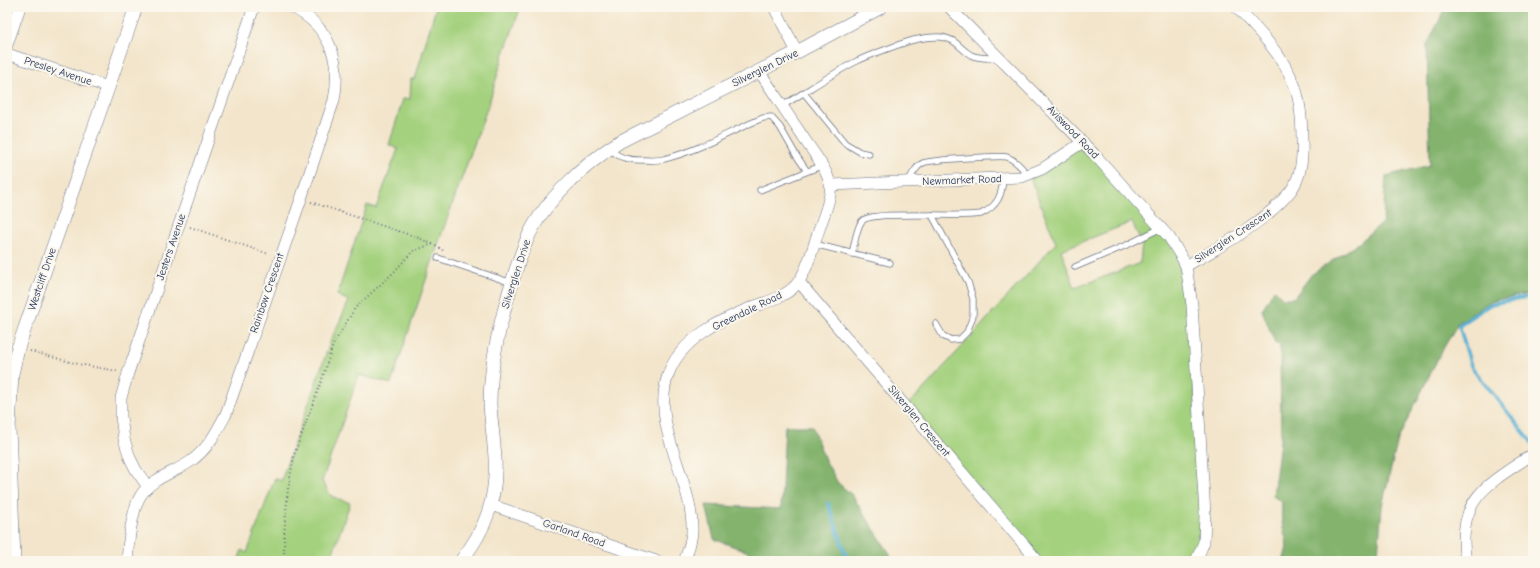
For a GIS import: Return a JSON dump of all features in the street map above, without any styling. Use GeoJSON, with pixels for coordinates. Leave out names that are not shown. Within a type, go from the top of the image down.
{"type":"FeatureCollection","features":[{"type":"Feature","properties":{"kind":"street"},"geometry":{"type":"LineString","coordinates":[[7,45],[20,7]]}},
{"type":"Feature","properties":{"kind":"street","name":"Westcliff Drive"},"geometry":{"type":"LineString","coordinates":[[14,561],[9,422],[12,374],[18,348],[136,7]]}},
{"type":"Feature","properties":{"kind":"street","name":"Jesters Avenue"},"geometry":{"type":"LineString","coordinates":[[148,487],[136,470],[130,458],[124,439],[121,417],[121,398],[128,373],[254,7]]}},
{"type":"Feature","properties":{"kind":"street","name":"Rainbow Crescent"},"geometry":{"type":"LineString","coordinates":[[127,561],[128,546],[138,500],[148,487],[192,460],[206,447],[226,414],[334,100],[336,69],[331,45],[322,30],[304,13],[292,7]]}},
{"type":"Feature","properties":{"kind":"street"},"geometry":{"type":"LineString","coordinates":[[774,7],[797,52]]}},
{"type":"Feature","properties":{"kind":"street","name":"Silverglen Drive"},"geometry":{"type":"LineString","coordinates":[[461,561],[481,533],[491,505],[495,476],[490,404],[492,373],[497,343],[512,283],[526,241],[552,201],[583,169],[610,148],[881,7]]}},
{"type":"Feature","properties":{"kind":"street","name":"Aviswood Road"},"geometry":{"type":"LineString","coordinates":[[949,7],[1083,142],[1170,237],[1186,266]]}},
{"type":"Feature","properties":{"kind":"street","name":"Silverglen Crescent"},"geometry":{"type":"LineString","coordinates":[[1196,561],[1204,542],[1205,514],[1192,305],[1186,266],[1240,233],[1273,210],[1290,192],[1298,178],[1302,161],[1301,122],[1294,84],[1283,64],[1262,34],[1236,7]]}},
{"type":"Feature","properties":{"kind":"street","name":"Presley Avenue"},"geometry":{"type":"LineString","coordinates":[[7,54],[108,87]]}},
{"type":"Feature","properties":{"kind":"street"},"geometry":{"type":"LineString","coordinates":[[760,71],[821,166],[831,186],[814,244],[799,282]]}},
{"type":"Feature","properties":{"kind":"street","name":"Newmarket Road"},"geometry":{"type":"LineString","coordinates":[[831,186],[1003,178],[1028,175],[1042,169],[1083,142]]}},
{"type":"Feature","properties":{"kind":"street","name":"Silverglen Crescent"},"geometry":{"type":"LineString","coordinates":[[799,282],[1038,561]]}},
{"type":"Feature","properties":{"kind":"street","name":"Greendale Road"},"geometry":{"type":"LineString","coordinates":[[684,561],[690,546],[692,522],[664,412],[668,377],[673,362],[685,348],[705,332],[747,310],[774,299],[789,291],[799,282]]}},
{"type":"Feature","properties":{"kind":"street"},"geometry":{"type":"LineString","coordinates":[[1466,561],[1464,528],[1467,514],[1474,501],[1486,487],[1532,455]]}},
{"type":"Feature","properties":{"kind":"street","name":"Garland Road"},"geometry":{"type":"LineString","coordinates":[[491,505],[656,561]]}},
{"type":"Feature","properties":{"kind":"lane"},"geometry":{"type":"LineString","coordinates":[[782,106],[857,61],[900,44],[921,38],[946,38],[960,44],[974,56],[981,58],[1000,58]]}},
{"type":"Feature","properties":{"kind":"lane"},"geometry":{"type":"LineString","coordinates":[[804,93],[845,143],[860,152],[869,154]]}},
{"type":"Feature","properties":{"kind":"lane"},"geometry":{"type":"LineString","coordinates":[[610,148],[614,154],[623,158],[635,160],[663,160],[696,148],[763,118],[771,117],[780,127],[796,156],[807,171]]}},
{"type":"Feature","properties":{"kind":"lane"},"geometry":{"type":"LineString","coordinates":[[908,182],[917,168],[926,162],[980,158],[1007,157],[1017,162],[1028,175]]}},
{"type":"Feature","properties":{"kind":"lane"},"geometry":{"type":"LineString","coordinates":[[760,190],[821,166]]}},
{"type":"Feature","properties":{"kind":"lane"},"geometry":{"type":"LineString","coordinates":[[852,254],[860,223],[866,218],[872,216],[972,215],[984,213],[998,201],[1002,191],[1003,178]]}},
{"type":"Feature","properties":{"kind":"lane"},"geometry":{"type":"LineString","coordinates":[[932,215],[968,282],[973,299],[973,316],[967,332],[960,339],[951,340],[943,336],[936,324]]}},
{"type":"Feature","properties":{"kind":"lane"},"geometry":{"type":"LineString","coordinates":[[1075,267],[1129,244],[1161,228]]}},
{"type":"Feature","properties":{"kind":"lane"},"geometry":{"type":"LineString","coordinates":[[814,244],[890,263]]}},
{"type":"Feature","properties":{"kind":"lane"},"geometry":{"type":"LineString","coordinates":[[438,258],[512,283]]}},
{"type":"Feature","properties":{"kind":"path"},"geometry":{"type":"LineString","coordinates":[[301,198],[432,244],[442,249],[445,260]]}},
{"type":"Feature","properties":{"kind":"path"},"geometry":{"type":"LineString","coordinates":[[180,223],[279,258]]}},
{"type":"Feature","properties":{"kind":"path"},"geometry":{"type":"LineString","coordinates":[[284,561],[284,535],[288,489],[294,455],[333,345],[355,308],[393,273],[413,250],[432,244]]}},
{"type":"Feature","properties":{"kind":"path"},"geometry":{"type":"LineString","coordinates":[[18,348],[78,364],[128,373]]}},
{"type":"Feature","properties":{"kind":"green space"},"geometry":{"type":"Polygon","coordinates":[[[436,7],[521,7],[504,53],[489,103],[438,244],[391,384],[359,375],[322,481],[331,496],[350,503],[330,561],[238,561],[242,550],[247,553],[275,478],[281,481],[331,340],[349,301],[337,295],[367,205],[376,208],[398,149],[389,145],[403,99],[410,99],[411,79],[415,79],[436,7]]]}},
{"type":"Feature","properties":{"kind":"green space"},"geometry":{"type":"Polygon","coordinates":[[[1446,7],[1533,7],[1533,293],[1491,301],[1458,323],[1439,356],[1398,439],[1382,506],[1378,554],[1380,561],[1283,561],[1287,544],[1283,528],[1282,502],[1273,496],[1281,434],[1280,345],[1275,343],[1262,310],[1274,289],[1283,298],[1294,298],[1311,275],[1359,243],[1383,222],[1386,176],[1430,165],[1427,45],[1446,7]]]}},
{"type":"Feature","properties":{"kind":"green space"},"geometry":{"type":"Polygon","coordinates":[[[1083,142],[1183,258],[1205,514],[1196,561],[1037,561],[906,406],[920,393],[1056,243],[1029,175],[1083,142]],[[1132,222],[1061,250],[1075,288],[1140,263],[1142,244],[1132,222]]]}},
{"type":"Feature","properties":{"kind":"green space"},"geometry":{"type":"Polygon","coordinates":[[[785,426],[812,426],[825,460],[838,483],[852,495],[890,554],[890,561],[758,561],[751,553],[714,539],[706,505],[781,509],[785,426]]]}},
{"type":"Feature","properties":{"kind":"waterway"},"geometry":{"type":"LineString","coordinates":[[1533,296],[1491,304],[1459,325],[1471,366],[1533,444]]}},
{"type":"Feature","properties":{"kind":"waterway"},"geometry":{"type":"LineString","coordinates":[[828,503],[848,561]]}}]}
